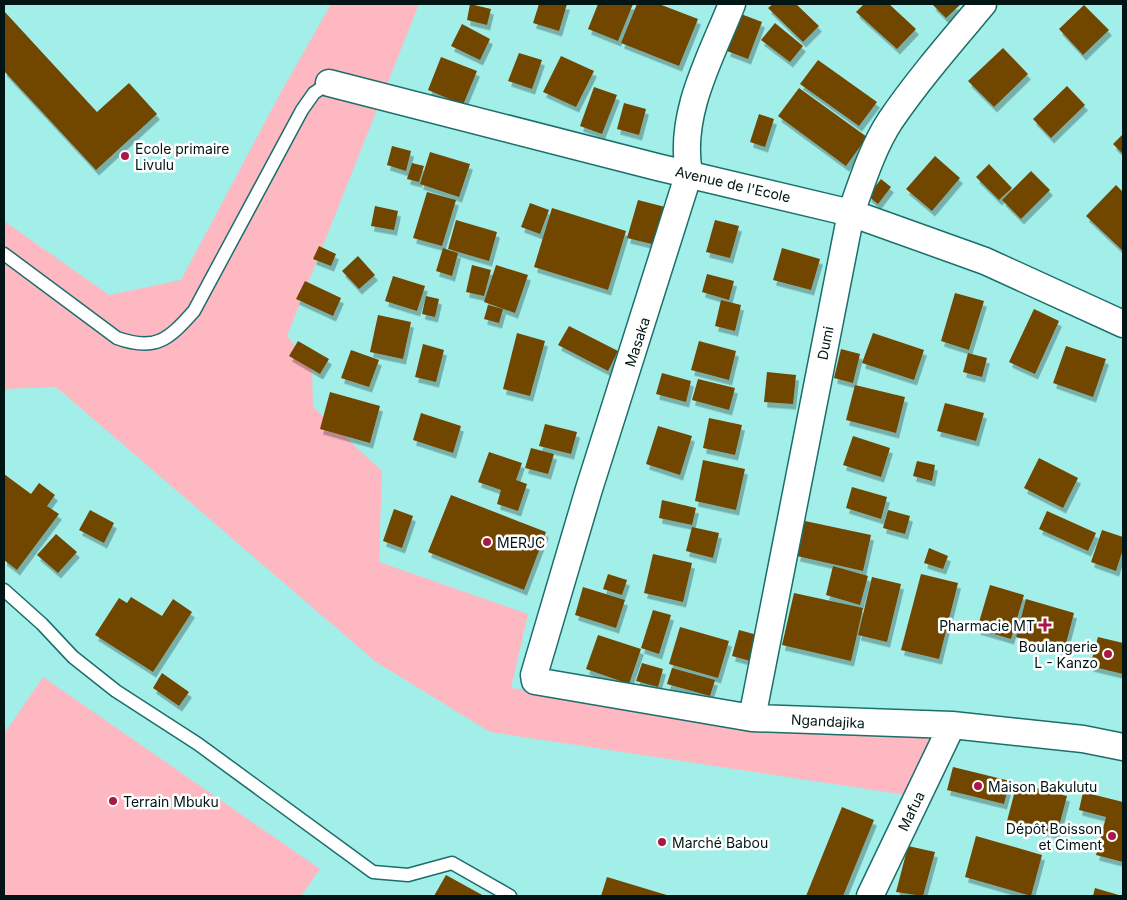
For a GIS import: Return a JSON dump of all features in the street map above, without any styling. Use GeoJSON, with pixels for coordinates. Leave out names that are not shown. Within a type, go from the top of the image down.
{"type":"FeatureCollection","features":[{"type":"Feature","properties":{"kind":"street","name":"Masaka"},"geometry":{"type":"LineString","coordinates":[[535,681],[534,675],[589,489],[689,173],[686,155],[687,127],[697,90],[732,4]]}},
{"type":"Feature","properties":{"kind":"street","name":"Dumi"},"geometry":{"type":"LineString","coordinates":[[752,718],[852,213],[868,164],[890,122],[938,57],[983,4]]}},
{"type":"Feature","properties":{"kind":"street","name":"Avenue de l'Ecole"},"geometry":{"type":"LineString","coordinates":[[329,83],[638,162],[852,213],[985,261],[1123,324]]}},
{"type":"Feature","properties":{"kind":"street","name":"Ngandajika"},"geometry":{"type":"LineString","coordinates":[[535,681],[752,718],[952,725],[1083,738],[1123,747]]}},
{"type":"Feature","properties":{"kind":"street","name":"Mafua"},"geometry":{"type":"LineString","coordinates":[[870,896],[952,725]]}},
{"type":"Feature","properties":{"kind":"lane"},"geometry":{"type":"LineString","coordinates":[[4,254],[117,338],[134,344],[152,344],[175,332],[194,311],[302,110],[314,93],[329,83]]}},
{"type":"Feature","properties":{"kind":"lane"},"geometry":{"type":"LineString","coordinates":[[4,590],[42,624],[73,657],[116,691],[198,744],[373,872],[408,875],[452,863],[510,896]]}},
{"type":"Feature","properties":{"kind":"shaded area"},"geometry":{"type":"Polygon","coordinates":[[[331,4],[419,4],[287,336],[312,366],[313,407],[382,471],[379,562],[528,614],[511,688],[752,718],[952,725],[913,796],[490,732],[376,662],[56,387],[4,389],[4,221],[109,295],[181,280],[281,92],[331,4]]]}},
{"type":"Feature","properties":{"kind":"shaded area","name":"Terrain Mbuku"},"geometry":{"type":"Polygon","coordinates":[[[43,677],[320,869],[301,896],[4,896],[4,734],[43,677]]]}},
{"type":"Feature","properties":{"kind":"building"},"geometry":{"type":"Polygon","coordinates":[[[470,4],[491,9],[487,25],[467,20],[470,4]]]}},
{"type":"Feature","properties":{"kind":"building"},"geometry":{"type":"Polygon","coordinates":[[[539,4],[567,4],[559,31],[533,23],[539,4]]]}},
{"type":"Feature","properties":{"kind":"building"},"geometry":{"type":"Polygon","coordinates":[[[598,4],[633,4],[618,41],[588,29],[598,4]]]}},
{"type":"Feature","properties":{"kind":"building"},"geometry":{"type":"Polygon","coordinates":[[[637,4],[659,4],[698,19],[679,66],[621,43],[637,4]]]}},
{"type":"Feature","properties":{"kind":"building"},"geometry":{"type":"Polygon","coordinates":[[[773,4],[796,4],[819,26],[803,42],[768,8],[773,4]]]}},
{"type":"Feature","properties":{"kind":"building"},"geometry":{"type":"Polygon","coordinates":[[[864,4],[889,4],[916,29],[897,49],[856,12],[864,4]]]}},
{"type":"Feature","properties":{"kind":"building"},"geometry":{"type":"Polygon","coordinates":[[[932,4],[961,4],[946,18],[932,4]]]}},
{"type":"Feature","properties":{"kind":"building"},"geometry":{"type":"Polygon","coordinates":[[[1084,5],[1109,30],[1083,55],[1059,29],[1084,5]]]}},
{"type":"Feature","properties":{"kind":"building"},"geometry":{"type":"Polygon","coordinates":[[[4,11],[97,112],[129,83],[157,114],[96,170],[4,71],[4,11]]]}},
{"type":"Feature","properties":{"kind":"building"},"geometry":{"type":"Polygon","coordinates":[[[741,14],[762,22],[748,59],[727,51],[741,14]]]}},
{"type":"Feature","properties":{"kind":"building"},"geometry":{"type":"Polygon","coordinates":[[[775,23],[803,46],[790,62],[761,40],[775,23]]]}},
{"type":"Feature","properties":{"kind":"building"},"geometry":{"type":"Polygon","coordinates":[[[462,24],[490,39],[480,60],[451,46],[462,24]]]}},
{"type":"Feature","properties":{"kind":"building"},"geometry":{"type":"Polygon","coordinates":[[[1003,48],[1028,74],[994,107],[968,81],[1003,48]]]}},
{"type":"Feature","properties":{"kind":"building"},"geometry":{"type":"Polygon","coordinates":[[[519,53],[542,60],[532,89],[508,81],[519,53]]]}},
{"type":"Feature","properties":{"kind":"building"},"geometry":{"type":"Polygon","coordinates":[[[561,56],[594,71],[576,107],[543,92],[561,56]]]}},
{"type":"Feature","properties":{"kind":"building"},"geometry":{"type":"Polygon","coordinates":[[[441,57],[477,71],[463,105],[428,90],[441,57]]]}},
{"type":"Feature","properties":{"kind":"building"},"geometry":{"type":"Polygon","coordinates":[[[818,60],[877,102],[859,126],[800,84],[818,60]]]}},
{"type":"Feature","properties":{"kind":"building"},"geometry":{"type":"Polygon","coordinates":[[[1067,86],[1085,105],[1051,138],[1033,119],[1067,86]]]}},
{"type":"Feature","properties":{"kind":"building"},"geometry":{"type":"Polygon","coordinates":[[[594,87],[617,95],[602,134],[580,126],[594,87]]]}},
{"type":"Feature","properties":{"kind":"building"},"geometry":{"type":"Polygon","coordinates":[[[799,88],[867,137],[846,166],[778,116],[799,88]]]}},
{"type":"Feature","properties":{"kind":"building"},"geometry":{"type":"Polygon","coordinates":[[[624,103],[646,109],[639,135],[617,129],[624,103]]]}},
{"type":"Feature","properties":{"kind":"building"},"geometry":{"type":"Polygon","coordinates":[[[759,114],[774,119],[765,147],[750,142],[759,114]]]}},
{"type":"Feature","properties":{"kind":"building"},"geometry":{"type":"Polygon","coordinates":[[[1123,134],[1123,154],[1113,144],[1123,134]]]}},
{"type":"Feature","properties":{"kind":"building"},"geometry":{"type":"Polygon","coordinates":[[[392,146],[411,151],[406,171],[387,165],[392,146]]]}},
{"type":"Feature","properties":{"kind":"building"},"geometry":{"type":"Polygon","coordinates":[[[430,152],[470,164],[459,197],[420,184],[430,152]]]}},
{"type":"Feature","properties":{"kind":"building"},"geometry":{"type":"Polygon","coordinates":[[[935,156],[960,178],[932,211],[906,189],[935,156]]]}},
{"type":"Feature","properties":{"kind":"building"},"geometry":{"type":"Polygon","coordinates":[[[412,163],[424,166],[419,182],[407,179],[412,163]]]}},
{"type":"Feature","properties":{"kind":"building"},"geometry":{"type":"Polygon","coordinates":[[[989,164],[1012,188],[999,200],[976,177],[989,164]]]}},
{"type":"Feature","properties":{"kind":"building"},"geometry":{"type":"Polygon","coordinates":[[[1031,171],[1050,190],[1021,219],[1002,200],[1031,171]]]}},
{"type":"Feature","properties":{"kind":"building"},"geometry":{"type":"Polygon","coordinates":[[[881,179],[891,187],[878,204],[868,196],[881,179]]]}},
{"type":"Feature","properties":{"kind":"building"},"geometry":{"type":"Polygon","coordinates":[[[1116,185],[1123,192],[1123,251],[1086,216],[1116,185]]]}},
{"type":"Feature","properties":{"kind":"building"},"geometry":{"type":"Polygon","coordinates":[[[427,192],[456,200],[442,246],[413,238],[427,192]]]}},
{"type":"Feature","properties":{"kind":"building"},"geometry":{"type":"Polygon","coordinates":[[[638,200],[669,208],[660,246],[627,238],[638,200]]]}},
{"type":"Feature","properties":{"kind":"building"},"geometry":{"type":"Polygon","coordinates":[[[530,203],[549,210],[540,234],[521,227],[530,203]]]}},
{"type":"Feature","properties":{"kind":"building"},"geometry":{"type":"Polygon","coordinates":[[[375,206],[398,211],[394,230],[371,226],[375,206]]]}},
{"type":"Feature","properties":{"kind":"building"},"geometry":{"type":"Polygon","coordinates":[[[552,208],[626,231],[608,290],[534,267],[552,208]]]}},
{"type":"Feature","properties":{"kind":"building"},"geometry":{"type":"Polygon","coordinates":[[[456,220],[497,232],[489,261],[448,249],[456,220]]]}},
{"type":"Feature","properties":{"kind":"building"},"geometry":{"type":"Polygon","coordinates":[[[715,220],[739,226],[730,258],[706,252],[715,220]]]}},
{"type":"Feature","properties":{"kind":"building"},"geometry":{"type":"Polygon","coordinates":[[[319,246],[336,254],[331,266],[313,259],[319,246]]]}},
{"type":"Feature","properties":{"kind":"building"},"geometry":{"type":"Polygon","coordinates":[[[443,248],[458,253],[452,276],[436,271],[443,248]]]}},
{"type":"Feature","properties":{"kind":"building"},"geometry":{"type":"Polygon","coordinates":[[[782,248],[820,259],[811,290],[773,280],[782,248]]]}},
{"type":"Feature","properties":{"kind":"building"},"geometry":{"type":"Polygon","coordinates":[[[358,256],[375,275],[359,289],[342,271],[358,256]]]}},
{"type":"Feature","properties":{"kind":"building"},"geometry":{"type":"Polygon","coordinates":[[[472,265],[491,270],[484,296],[466,292],[472,265]]]}},
{"type":"Feature","properties":{"kind":"building"},"geometry":{"type":"Polygon","coordinates":[[[496,265],[528,275],[515,313],[484,302],[496,265]]]}},
{"type":"Feature","properties":{"kind":"building"},"geometry":{"type":"Polygon","coordinates":[[[707,274],[734,281],[729,300],[702,292],[707,274]]]}},
{"type":"Feature","properties":{"kind":"building"},"geometry":{"type":"Polygon","coordinates":[[[393,276],[425,286],[417,311],[385,301],[393,276]]]}},
{"type":"Feature","properties":{"kind":"building"},"geometry":{"type":"Polygon","coordinates":[[[305,281],[341,298],[333,316],[296,299],[305,281]]]}},
{"type":"Feature","properties":{"kind":"building"},"geometry":{"type":"Polygon","coordinates":[[[955,293],[984,301],[969,350],[941,341],[955,293]]]}},
{"type":"Feature","properties":{"kind":"building"},"geometry":{"type":"Polygon","coordinates":[[[426,296],[439,299],[435,317],[422,314],[426,296]]]}},
{"type":"Feature","properties":{"kind":"building"},"geometry":{"type":"Polygon","coordinates":[[[721,300],[741,305],[735,331],[715,326],[721,300]]]}},
{"type":"Feature","properties":{"kind":"building"},"geometry":{"type":"Polygon","coordinates":[[[488,305],[503,309],[499,323],[484,319],[488,305]]]}},
{"type":"Feature","properties":{"kind":"building"},"geometry":{"type":"Polygon","coordinates":[[[1034,309],[1059,321],[1035,374],[1009,362],[1034,309]]]}},
{"type":"Feature","properties":{"kind":"building"},"geometry":{"type":"Polygon","coordinates":[[[378,315],[411,322],[403,359],[370,352],[378,315]]]}},
{"type":"Feature","properties":{"kind":"building"},"geometry":{"type":"Polygon","coordinates":[[[569,326],[618,351],[608,371],[558,345],[569,326]]]}},
{"type":"Feature","properties":{"kind":"building"},"geometry":{"type":"Polygon","coordinates":[[[517,333],[545,341],[530,396],[503,389],[517,333]]]}},
{"type":"Feature","properties":{"kind":"building"},"geometry":{"type":"Polygon","coordinates":[[[873,333],[924,350],[914,380],[862,363],[873,333]]]}},
{"type":"Feature","properties":{"kind":"building"},"geometry":{"type":"Polygon","coordinates":[[[298,341],[329,359],[320,374],[289,356],[298,341]]]}},
{"type":"Feature","properties":{"kind":"building"},"geometry":{"type":"Polygon","coordinates":[[[699,341],[736,351],[729,380],[691,370],[699,341]]]}},
{"type":"Feature","properties":{"kind":"building"},"geometry":{"type":"Polygon","coordinates":[[[423,344],[444,350],[436,382],[415,377],[423,344]]]}},
{"type":"Feature","properties":{"kind":"building"},"geometry":{"type":"Polygon","coordinates":[[[1066,346],[1106,359],[1093,397],[1053,383],[1066,346]]]}},
{"type":"Feature","properties":{"kind":"building"},"geometry":{"type":"Polygon","coordinates":[[[841,349],[860,354],[853,383],[834,378],[841,349]]]}},
{"type":"Feature","properties":{"kind":"building"},"geometry":{"type":"Polygon","coordinates":[[[351,350],[379,360],[369,387],[341,378],[351,350]]]}},
{"type":"Feature","properties":{"kind":"building"},"geometry":{"type":"Polygon","coordinates":[[[968,353],[987,358],[982,377],[963,372],[968,353]]]}},
{"type":"Feature","properties":{"kind":"building"},"geometry":{"type":"Polygon","coordinates":[[[767,372],[796,375],[793,404],[764,402],[767,372]]]}},
{"type":"Feature","properties":{"kind":"building"},"geometry":{"type":"Polygon","coordinates":[[[662,373],[691,381],[686,402],[656,394],[662,373]]]}},
{"type":"Feature","properties":{"kind":"building"},"geometry":{"type":"Polygon","coordinates":[[[698,379],[735,388],[729,410],[692,400],[698,379]]]}},
{"type":"Feature","properties":{"kind":"building"},"geometry":{"type":"Polygon","coordinates":[[[855,385],[905,397],[896,433],[846,420],[855,385]]]}},
{"type":"Feature","properties":{"kind":"building"},"geometry":{"type":"Polygon","coordinates":[[[330,392],[380,406],[370,443],[320,429],[330,392]]]}},
{"type":"Feature","properties":{"kind":"building"},"geometry":{"type":"Polygon","coordinates":[[[945,403],[984,413],[976,441],[937,431],[945,403]]]}},
{"type":"Feature","properties":{"kind":"building"},"geometry":{"type":"Polygon","coordinates":[[[421,413],[461,426],[453,453],[413,440],[421,413]]]}},
{"type":"Feature","properties":{"kind":"building"},"geometry":{"type":"Polygon","coordinates":[[[709,418],[742,425],[735,455],[703,448],[709,418]]]}},
{"type":"Feature","properties":{"kind":"building"},"geometry":{"type":"Polygon","coordinates":[[[545,424],[577,432],[571,454],[539,446],[545,424]]]}},
{"type":"Feature","properties":{"kind":"building"},"geometry":{"type":"Polygon","coordinates":[[[658,426],[692,436],[680,475],[646,464],[658,426]]]}},
{"type":"Feature","properties":{"kind":"building"},"geometry":{"type":"Polygon","coordinates":[[[853,436],[890,448],[881,477],[843,465],[853,436]]]}},
{"type":"Feature","properties":{"kind":"building"},"geometry":{"type":"Polygon","coordinates":[[[531,448],[554,454],[548,474],[525,468],[531,448]]]}},
{"type":"Feature","properties":{"kind":"building"},"geometry":{"type":"Polygon","coordinates":[[[489,452],[522,463],[516,480],[527,484],[518,511],[497,504],[501,490],[478,482],[489,452]]]}},
{"type":"Feature","properties":{"kind":"building"},"geometry":{"type":"Polygon","coordinates":[[[1039,458],[1078,478],[1063,508],[1024,488],[1039,458]]]}},
{"type":"Feature","properties":{"kind":"building"},"geometry":{"type":"Polygon","coordinates":[[[703,460],[745,469],[736,510],[695,501],[703,460]]]}},
{"type":"Feature","properties":{"kind":"building"},"geometry":{"type":"Polygon","coordinates":[[[917,461],[935,465],[932,481],[913,476],[917,461]]]}},
{"type":"Feature","properties":{"kind":"building"},"geometry":{"type":"Polygon","coordinates":[[[4,474],[31,494],[39,483],[55,495],[47,506],[59,514],[17,570],[4,560],[4,474]]]}},
{"type":"Feature","properties":{"kind":"building"},"geometry":{"type":"Polygon","coordinates":[[[852,487],[887,497],[881,519],[846,508],[852,487]]]}},
{"type":"Feature","properties":{"kind":"building","name":"MERJC"},"geometry":{"type":"Polygon","coordinates":[[[451,495],[546,532],[524,590],[428,552],[451,495]]]}},
{"type":"Feature","properties":{"kind":"building"},"geometry":{"type":"Polygon","coordinates":[[[662,500],[696,508],[692,525],[659,518],[662,500]]]}},
{"type":"Feature","properties":{"kind":"building"},"geometry":{"type":"Polygon","coordinates":[[[394,509],[413,516],[402,548],[383,541],[394,509]]]}},
{"type":"Feature","properties":{"kind":"building"},"geometry":{"type":"Polygon","coordinates":[[[90,510],[114,523],[104,543],[79,530],[90,510]]]}},
{"type":"Feature","properties":{"kind":"building"},"geometry":{"type":"Polygon","coordinates":[[[888,510],[910,516],[905,534],[883,528],[888,510]]]}},
{"type":"Feature","properties":{"kind":"building"},"geometry":{"type":"Polygon","coordinates":[[[1047,511],[1096,533],[1088,551],[1039,529],[1047,511]]]}},
{"type":"Feature","properties":{"kind":"building"},"geometry":{"type":"Polygon","coordinates":[[[805,521],[871,535],[863,571],[797,556],[805,521]]]}},
{"type":"Feature","properties":{"kind":"building"},"geometry":{"type":"Polygon","coordinates":[[[692,527],[719,533],[713,558],[686,551],[692,527]]]}},
{"type":"Feature","properties":{"kind":"building"},"geometry":{"type":"Polygon","coordinates":[[[1102,530],[1123,537],[1123,549],[1116,571],[1091,562],[1102,530]]]}},
{"type":"Feature","properties":{"kind":"building"},"geometry":{"type":"Polygon","coordinates":[[[56,534],[77,552],[58,573],[37,555],[56,534]]]}},
{"type":"Feature","properties":{"kind":"building"},"geometry":{"type":"Polygon","coordinates":[[[929,548],[948,556],[943,569],[924,563],[929,548]]]}},
{"type":"Feature","properties":{"kind":"building"},"geometry":{"type":"Polygon","coordinates":[[[653,554],[692,563],[683,602],[644,593],[653,554]]]}},
{"type":"Feature","properties":{"kind":"building"},"geometry":{"type":"Polygon","coordinates":[[[833,566],[868,576],[860,605],[826,595],[833,566]]]}},
{"type":"Feature","properties":{"kind":"building"},"geometry":{"type":"Polygon","coordinates":[[[608,574],[627,580],[622,595],[603,589],[608,574]]]}},
{"type":"Feature","properties":{"kind":"building"},"geometry":{"type":"Polygon","coordinates":[[[921,574],[958,583],[939,659],[901,650],[921,574]]]}},
{"type":"Feature","properties":{"kind":"building"},"geometry":{"type":"Polygon","coordinates":[[[872,577],[901,584],[887,642],[858,635],[872,577]]]}},
{"type":"Feature","properties":{"kind":"building"},"geometry":{"type":"Polygon","coordinates":[[[990,585],[1024,595],[1011,639],[977,629],[990,585]]]}},
{"type":"Feature","properties":{"kind":"building"},"geometry":{"type":"Polygon","coordinates":[[[583,587],[625,600],[616,628],[575,615],[583,587]]]}},
{"type":"Feature","properties":{"kind":"building"},"geometry":{"type":"Polygon","coordinates":[[[794,593],[863,608],[851,661],[782,645],[794,593]]]}},
{"type":"Feature","properties":{"kind":"building"},"geometry":{"type":"Polygon","coordinates":[[[131,597],[162,616],[173,599],[192,612],[153,672],[95,635],[119,598],[127,603],[131,597]]]}},
{"type":"Feature","properties":{"kind":"building","name":"Pharmacie MT"},"geometry":{"type":"Polygon","coordinates":[[[1026,599],[1074,613],[1064,651],[1016,637],[1026,599]]]}},
{"type":"Feature","properties":{"kind":"building"},"geometry":{"type":"Polygon","coordinates":[[[653,610],[671,615],[659,654],[641,648],[653,610]]]}},
{"type":"Feature","properties":{"kind":"building"},"geometry":{"type":"Polygon","coordinates":[[[680,627],[729,641],[718,678],[669,664],[680,627]]]}},
{"type":"Feature","properties":{"kind":"building"},"geometry":{"type":"Polygon","coordinates":[[[739,630],[761,636],[754,662],[732,656],[739,630]]]}},
{"type":"Feature","properties":{"kind":"building"},"geometry":{"type":"Polygon","coordinates":[[[598,635],[641,649],[629,684],[586,669],[598,635]]]}},
{"type":"Feature","properties":{"kind":"building","name":"Boulangerie L - Kanzo"},"geometry":{"type":"Polygon","coordinates":[[[1098,637],[1123,643],[1123,674],[1090,666],[1098,637]]]}},
{"type":"Feature","properties":{"kind":"building"},"geometry":{"type":"Polygon","coordinates":[[[642,663],[663,669],[658,687],[636,681],[642,663]]]}},
{"type":"Feature","properties":{"kind":"building"},"geometry":{"type":"Polygon","coordinates":[[[672,668],[715,680],[710,696],[667,684],[672,668]]]}},
{"type":"Feature","properties":{"kind":"building"},"geometry":{"type":"Polygon","coordinates":[[[162,673],[189,692],[179,706],[153,688],[162,673]]]}},
{"type":"Feature","properties":{"kind":"building","name":"Maison Bakulutu"},"geometry":{"type":"Polygon","coordinates":[[[953,767],[1010,781],[1004,804],[947,790],[953,767]]]}},
{"type":"Feature","properties":{"kind":"building"},"geometry":{"type":"Polygon","coordinates":[[[1017,783],[1067,796],[1057,834],[1007,821],[1017,783]]]}},
{"type":"Feature","properties":{"kind":"building","name":"Dépôt Boisson et Ciment"},"geometry":{"type":"Polygon","coordinates":[[[1083,792],[1123,802],[1123,862],[1096,855],[1106,817],[1079,810],[1083,792]]]}},
{"type":"Feature","properties":{"kind":"building"},"geometry":{"type":"Polygon","coordinates":[[[842,807],[874,820],[843,896],[806,896],[842,807]]]}},
{"type":"Feature","properties":{"kind":"building"},"geometry":{"type":"Polygon","coordinates":[[[976,836],[1042,855],[1031,896],[965,877],[976,836]]]}},
{"type":"Feature","properties":{"kind":"building"},"geometry":{"type":"Polygon","coordinates":[[[908,846],[935,852],[923,896],[896,892],[908,846]]]}},
{"type":"Feature","properties":{"kind":"building"},"geometry":{"type":"Polygon","coordinates":[[[446,875],[484,896],[434,896],[446,875]]]}},
{"type":"Feature","properties":{"kind":"building"},"geometry":{"type":"Polygon","coordinates":[[[607,877],[670,896],[601,896],[607,877]]]}},
{"type":"Feature","properties":{"kind":"building"},"geometry":{"type":"Polygon","coordinates":[[[1095,888],[1122,896],[1093,896],[1095,888]]]}},
{"type":"Feature","properties":{"kind":"place","name":"Ecole primaire Livulu"},"geometry":{"type":"Point","coordinates":[125,156]}},
{"type":"Feature","properties":{"kind":"place","name":"MERJC"},"geometry":{"type":"Point","coordinates":[487,542]}},
{"type":"Feature","properties":{"kind":"place","name":"Pharmacie MT"},"geometry":{"type":"Point","coordinates":[1045,625]}},
{"type":"Feature","properties":{"kind":"place","name":"Boulangerie L - Kanzo"},"geometry":{"type":"Point","coordinates":[1108,654]}},
{"type":"Feature","properties":{"kind":"place","name":"Maison Bakulutu"},"geometry":{"type":"Point","coordinates":[978,786]}},
{"type":"Feature","properties":{"kind":"place","name":"Terrain Mbuku"},"geometry":{"type":"Point","coordinates":[113,801]}},
{"type":"Feature","properties":{"kind":"place","name":"Dépôt Boisson et Ciment"},"geometry":{"type":"Point","coordinates":[1112,836]}},
{"type":"Feature","properties":{"kind":"place","name":"Marché Babou"},"geometry":{"type":"Point","coordinates":[662,842]}}]}
